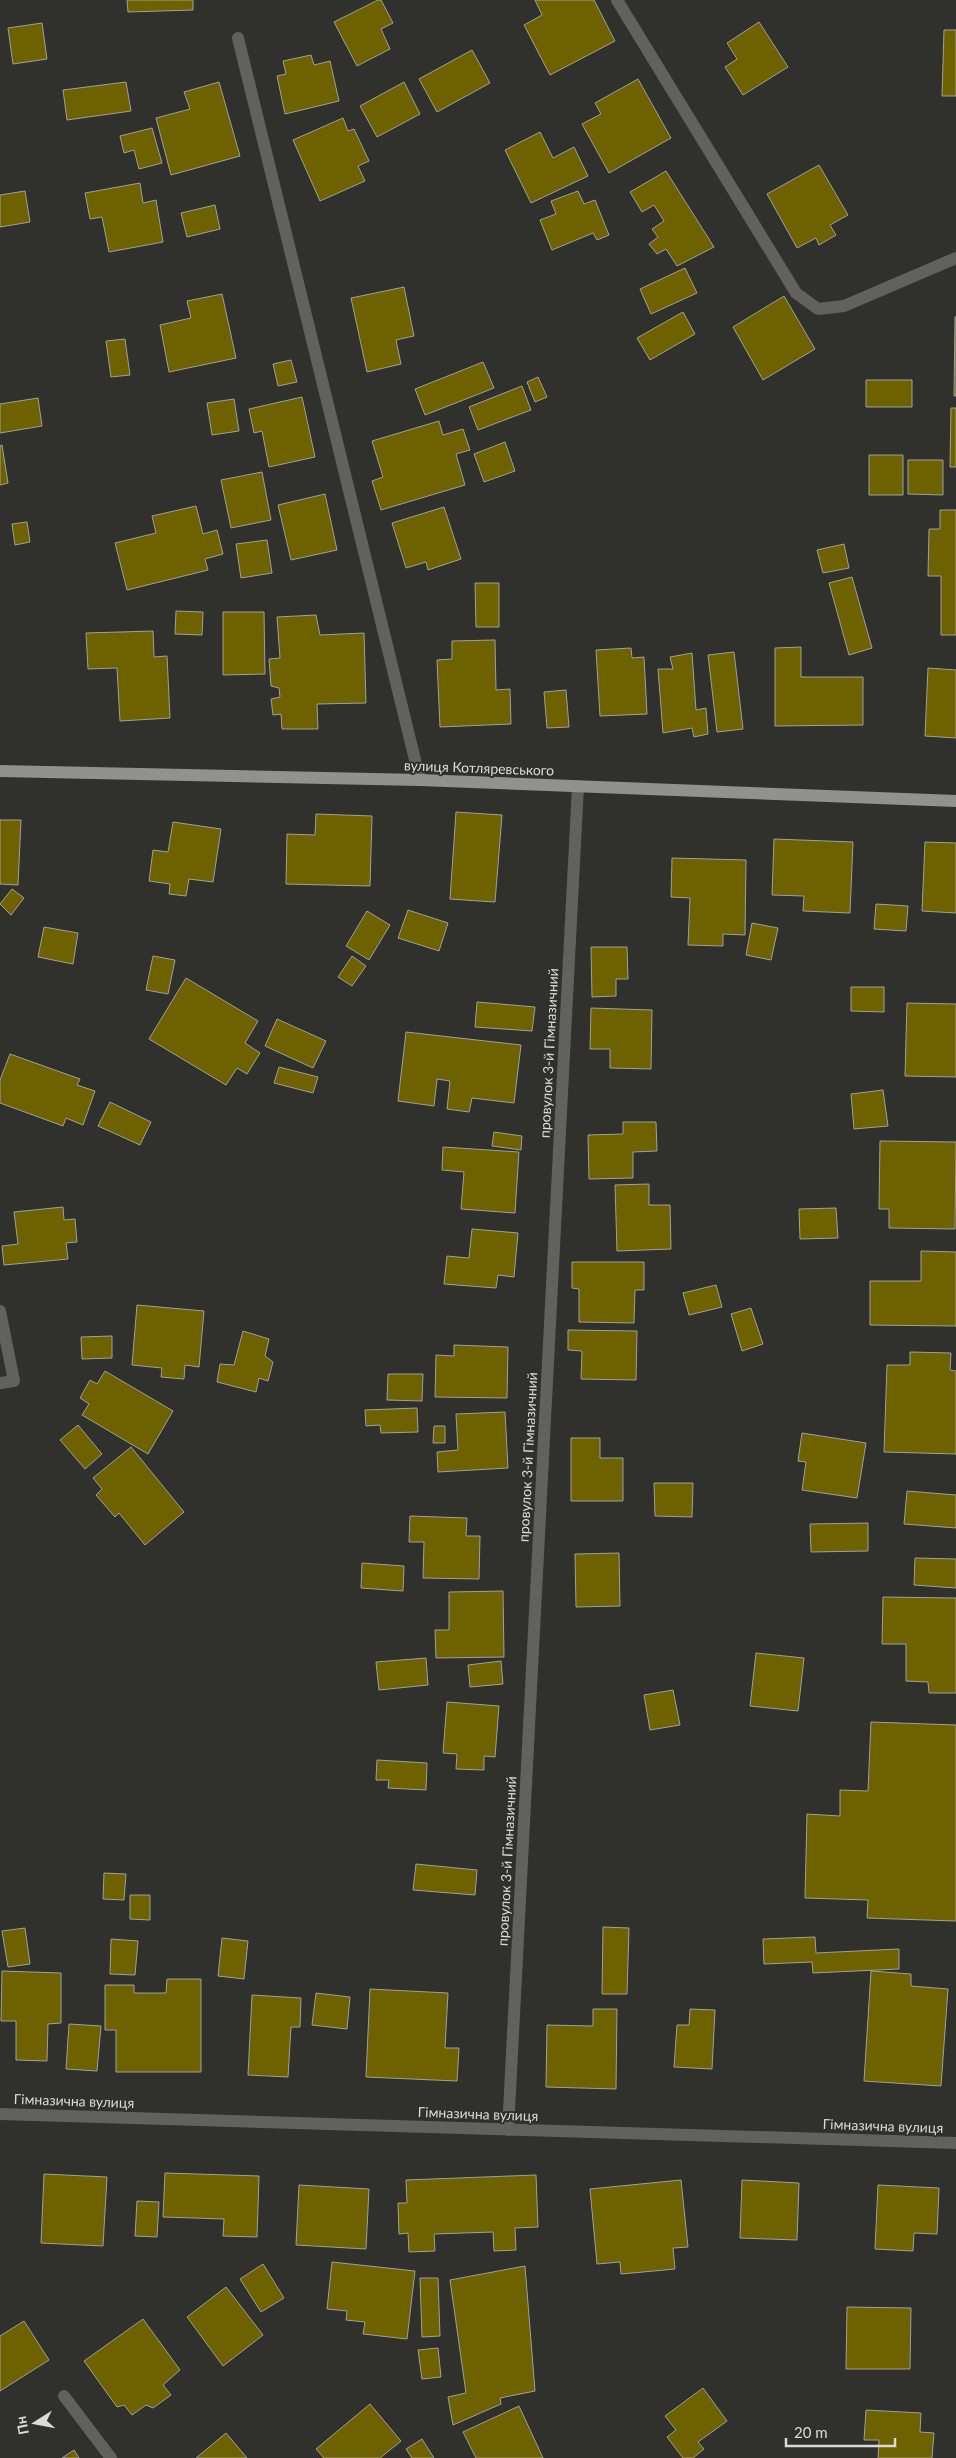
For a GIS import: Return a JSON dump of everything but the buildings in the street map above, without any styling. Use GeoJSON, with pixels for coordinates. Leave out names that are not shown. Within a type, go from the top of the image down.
{"type":"FeatureCollection","features":[{"type":"Feature","properties":{"kind":"main road","name":"вулиця Котляревського"},"geometry":{"type":"LineString","coordinates":[[0,771],[420,780],[956,801]]}},
{"type":"Feature","properties":{"kind":"street"},"geometry":{"type":"LineString","coordinates":[[617,0],[796,293],[818,309],[844,306],[956,258]]}},
{"type":"Feature","properties":{"kind":"street"},"geometry":{"type":"LineString","coordinates":[[238,38],[420,780]]}},
{"type":"Feature","properties":{"kind":"street","name":"провулок 3-й Гімназичний"},"geometry":{"type":"LineString","coordinates":[[508,2130],[578,786]]}},
{"type":"Feature","properties":{"kind":"street"},"geometry":{"type":"LineString","coordinates":[[0,1311],[14,1381],[0,1383]]}},
{"type":"Feature","properties":{"kind":"street","name":"Гімназична вулиця"},"geometry":{"type":"LineString","coordinates":[[0,2114],[956,2143]]}},
{"type":"Feature","properties":{"kind":"street"},"geometry":{"type":"LineString","coordinates":[[64,2396],[111,2458]]}}]}
